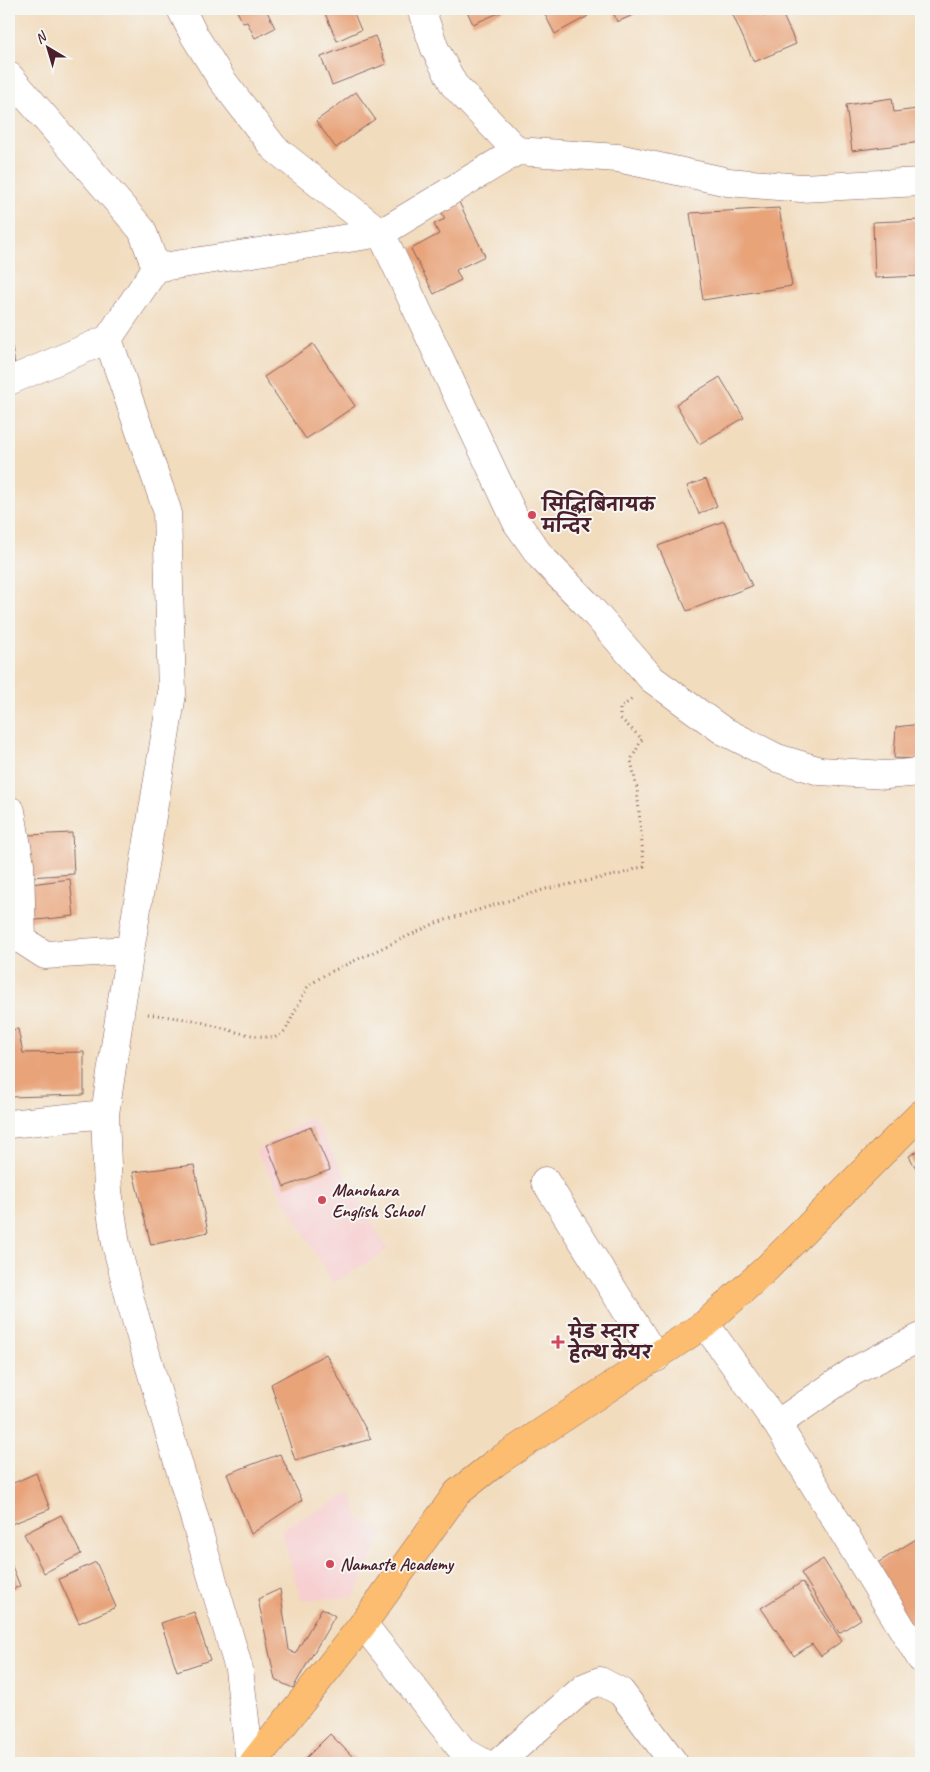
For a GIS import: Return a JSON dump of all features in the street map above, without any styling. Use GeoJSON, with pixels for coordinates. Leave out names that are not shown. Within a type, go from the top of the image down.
{"type":"FeatureCollection","features":[{"type":"Feature","properties":{"kind":"main road"},"geometry":{"type":"LineString","coordinates":[[252,1763],[363,1624],[457,1494],[495,1463],[705,1324],[767,1268],[921,1114]]}},
{"type":"Feature","properties":{"kind":"street"},"geometry":{"type":"LineString","coordinates":[[181,9],[194,36],[222,80],[274,148],[382,233],[517,523],[541,557],[585,602],[652,679],[722,730],[777,758],[820,771],[886,775],[921,772]]}},
{"type":"Feature","properties":{"kind":"street"},"geometry":{"type":"LineString","coordinates":[[421,9],[435,49],[454,85],[517,152]]}},
{"type":"Feature","properties":{"kind":"street"},"geometry":{"type":"LineString","coordinates":[[9,76],[142,230],[156,268]]}},
{"type":"Feature","properties":{"kind":"street"},"geometry":{"type":"LineString","coordinates":[[9,381],[108,338],[156,268],[382,233],[517,152],[618,158],[728,182],[801,188],[921,182]]}},
{"type":"Feature","properties":{"kind":"street"},"geometry":{"type":"LineString","coordinates":[[108,338],[167,510],[172,694],[105,1114],[108,1191],[116,1244],[131,1303],[239,1669],[252,1763]]}},
{"type":"Feature","properties":{"kind":"street"},"geometry":{"type":"LineString","coordinates":[[11,812],[14,865],[22,940],[45,955],[130,950]]}},
{"type":"Feature","properties":{"kind":"street"},"geometry":{"type":"LineString","coordinates":[[9,1124],[105,1114]]}},
{"type":"Feature","properties":{"kind":"street"},"geometry":{"type":"LineString","coordinates":[[545,1181],[656,1358]]}},
{"type":"Feature","properties":{"kind":"street"},"geometry":{"type":"LineString","coordinates":[[705,1324],[777,1424],[921,1659]]}},
{"type":"Feature","properties":{"kind":"street"},"geometry":{"type":"LineString","coordinates":[[777,1424],[854,1371],[921,1337]]}},
{"type":"Feature","properties":{"kind":"street"},"geometry":{"type":"LineString","coordinates":[[363,1624],[462,1750],[484,1763]]}},
{"type":"Feature","properties":{"kind":"street"},"geometry":{"type":"LineString","coordinates":[[498,1763],[585,1687],[600,1681],[621,1692],[674,1763]]}},
{"type":"Feature","properties":{"kind":"path"},"geometry":{"type":"LineString","coordinates":[[121,1006],[147,1014],[193,1020],[244,1034],[274,1038],[285,1031],[308,986],[326,974],[436,924],[546,889],[622,874],[644,866],[637,789],[631,760],[642,739],[620,718],[620,708],[639,694],[652,679]]}},
{"type":"Feature","properties":{"kind":"shaded area","name":"Manohara English School"},"geometry":{"type":"Polygon","coordinates":[[[312,1117],[388,1250],[333,1283],[256,1151],[312,1117]]]}},
{"type":"Feature","properties":{"kind":"shaded area","name":"Namaste Academy"},"geometry":{"type":"Polygon","coordinates":[[[351,1493],[359,1519],[384,1530],[354,1597],[301,1600],[281,1529],[351,1493]]]}},
{"type":"Feature","properties":{"kind":"building"},"geometry":{"type":"Polygon","coordinates":[[[236,9],[266,9],[275,28],[255,38],[247,22],[243,23],[236,9]]]}},
{"type":"Feature","properties":{"kind":"building"},"geometry":{"type":"Polygon","coordinates":[[[323,9],[352,9],[361,30],[337,41],[323,9]]]}},
{"type":"Feature","properties":{"kind":"building"},"geometry":{"type":"Polygon","coordinates":[[[466,9],[508,9],[473,24],[466,9]]]}},
{"type":"Feature","properties":{"kind":"building"},"geometry":{"type":"Polygon","coordinates":[[[542,9],[584,9],[588,16],[555,34],[542,9]]]}},
{"type":"Feature","properties":{"kind":"building"},"geometry":{"type":"Polygon","coordinates":[[[612,9],[647,9],[617,22],[612,9]]]}},
{"type":"Feature","properties":{"kind":"building"},"geometry":{"type":"Polygon","coordinates":[[[741,9],[761,9],[764,16],[780,9],[796,44],[754,62],[732,13],[741,9]]]}},
{"type":"Feature","properties":{"kind":"building"},"geometry":{"type":"Polygon","coordinates":[[[375,36],[386,64],[332,85],[321,57],[375,36]]]}},
{"type":"Feature","properties":{"kind":"building"},"geometry":{"type":"Polygon","coordinates":[[[356,92],[375,119],[336,148],[316,121],[356,92]]]}},
{"type":"Feature","properties":{"kind":"building"},"geometry":{"type":"Polygon","coordinates":[[[892,98],[894,112],[917,109],[921,142],[852,151],[846,105],[892,98]]]}},
{"type":"Feature","properties":{"kind":"building"},"geometry":{"type":"Polygon","coordinates":[[[459,202],[485,256],[456,270],[461,280],[434,294],[411,249],[439,234],[434,224],[445,219],[441,211],[459,202]]]}},
{"type":"Feature","properties":{"kind":"building"},"geometry":{"type":"Polygon","coordinates":[[[779,208],[792,286],[703,300],[690,213],[779,208]]]}},
{"type":"Feature","properties":{"kind":"building"},"geometry":{"type":"Polygon","coordinates":[[[921,220],[921,276],[875,278],[873,222],[921,220]]]}},
{"type":"Feature","properties":{"kind":"building"},"geometry":{"type":"Polygon","coordinates":[[[9,336],[16,371],[9,373],[9,336]]]}},
{"type":"Feature","properties":{"kind":"building"},"geometry":{"type":"Polygon","coordinates":[[[313,344],[355,406],[306,439],[264,377],[313,344]]]}},
{"type":"Feature","properties":{"kind":"building"},"geometry":{"type":"Polygon","coordinates":[[[720,377],[744,418],[699,444],[676,404],[720,377]]]}},
{"type":"Feature","properties":{"kind":"building"},"geometry":{"type":"Polygon","coordinates":[[[706,479],[717,506],[699,514],[687,486],[706,479]]]}},
{"type":"Feature","properties":{"kind":"building"},"geometry":{"type":"Polygon","coordinates":[[[724,521],[752,586],[687,611],[658,546],[724,521]]]}},
{"type":"Feature","properties":{"kind":"building"},"geometry":{"type":"Polygon","coordinates":[[[921,724],[921,759],[894,758],[896,727],[921,724]]]}},
{"type":"Feature","properties":{"kind":"building"},"geometry":{"type":"Polygon","coordinates":[[[72,833],[74,874],[30,877],[28,835],[72,833]]]}},
{"type":"Feature","properties":{"kind":"building"},"geometry":{"type":"Polygon","coordinates":[[[70,879],[74,916],[28,921],[23,885],[70,879]]]}},
{"type":"Feature","properties":{"kind":"building"},"geometry":{"type":"Polygon","coordinates":[[[18,1029],[23,1053],[84,1052],[84,1095],[9,1097],[9,1030],[18,1029]]]}},
{"type":"Feature","properties":{"kind":"building"},"geometry":{"type":"Polygon","coordinates":[[[311,1127],[330,1170],[284,1187],[267,1145],[311,1127]]]}},
{"type":"Feature","properties":{"kind":"building"},"geometry":{"type":"Polygon","coordinates":[[[921,1149],[921,1177],[909,1156],[921,1149]]]}},
{"type":"Feature","properties":{"kind":"building"},"geometry":{"type":"Polygon","coordinates":[[[194,1165],[208,1232],[151,1245],[133,1172],[194,1165]]]}},
{"type":"Feature","properties":{"kind":"building"},"geometry":{"type":"Polygon","coordinates":[[[326,1354],[371,1439],[295,1460],[271,1384],[326,1354]]]}},
{"type":"Feature","properties":{"kind":"building"},"geometry":{"type":"Polygon","coordinates":[[[280,1454],[302,1500],[251,1534],[227,1474],[280,1454]]]}},
{"type":"Feature","properties":{"kind":"building"},"geometry":{"type":"Polygon","coordinates":[[[36,1473],[50,1509],[9,1525],[9,1485],[36,1473]]]}},
{"type":"Feature","properties":{"kind":"building"},"geometry":{"type":"Polygon","coordinates":[[[61,1515],[81,1554],[44,1573],[24,1534],[61,1515]]]}},
{"type":"Feature","properties":{"kind":"building"},"geometry":{"type":"Polygon","coordinates":[[[921,1536],[921,1648],[871,1567],[921,1536]]]}},
{"type":"Feature","properties":{"kind":"building"},"geometry":{"type":"Polygon","coordinates":[[[9,1559],[20,1586],[9,1591],[9,1559]]]}},
{"type":"Feature","properties":{"kind":"building"},"geometry":{"type":"Polygon","coordinates":[[[823,1559],[861,1619],[839,1633],[801,1573],[823,1559]]]}},
{"type":"Feature","properties":{"kind":"building"},"geometry":{"type":"Polygon","coordinates":[[[96,1562],[116,1607],[79,1623],[59,1579],[96,1562]]]}},
{"type":"Feature","properties":{"kind":"building"},"geometry":{"type":"Polygon","coordinates":[[[802,1582],[842,1641],[821,1656],[812,1644],[794,1656],[761,1608],[802,1582]]]}},
{"type":"Feature","properties":{"kind":"building"},"geometry":{"type":"Polygon","coordinates":[[[280,1589],[289,1650],[295,1654],[322,1608],[335,1616],[293,1688],[275,1680],[258,1599],[280,1589]]]}},
{"type":"Feature","properties":{"kind":"building"},"geometry":{"type":"Polygon","coordinates":[[[194,1612],[210,1660],[177,1671],[161,1623],[194,1612]]]}},
{"type":"Feature","properties":{"kind":"building"},"geometry":{"type":"Polygon","coordinates":[[[330,1734],[359,1763],[301,1763],[330,1734]]]}},
{"type":"Feature","properties":{"kind":"place","name":"सिद्धिबिनायक मन्दिर"},"geometry":{"type":"Point","coordinates":[532,515]}},
{"type":"Feature","properties":{"kind":"place","name":"Manohara English School"},"geometry":{"type":"Point","coordinates":[322,1200]}},
{"type":"Feature","properties":{"kind":"place","name":"मेड स्टार हेल्थ केयर"},"geometry":{"type":"Point","coordinates":[558,1342]}},
{"type":"Feature","properties":{"kind":"place","name":"Namaste Academy"},"geometry":{"type":"Point","coordinates":[330,1564]}}]}
